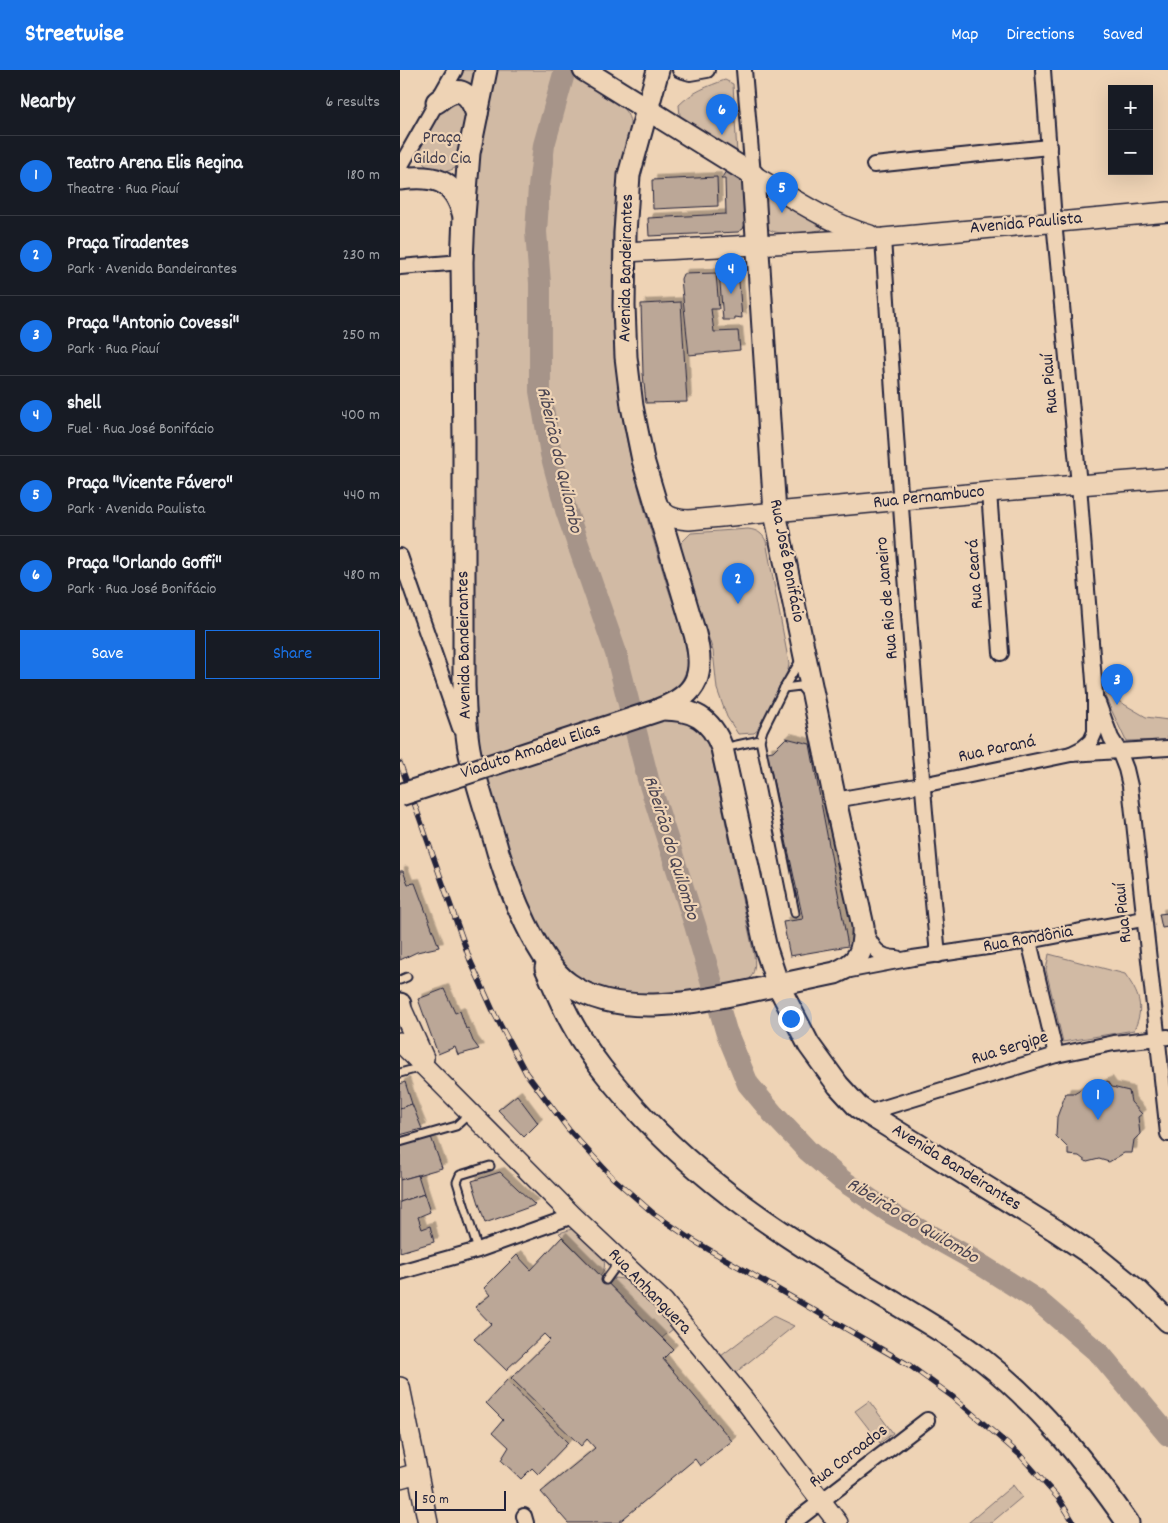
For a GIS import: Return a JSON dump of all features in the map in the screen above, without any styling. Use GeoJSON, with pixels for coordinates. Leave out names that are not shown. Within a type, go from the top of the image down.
{"type":"FeatureCollection","features":[{"type":"Feature","properties":{"kind":"main road","name":"Avenida Bandeirantes"},"geometry":{"type":"LineString","coordinates":[[486,70],[470,153],[462,262],[464,686],[465,723],[470,753],[505,874],[533,938],[553,968],[568,983],[586,993],[633,1004],[659,1005],[698,1001],[778,985]]}},
{"type":"Feature","properties":{"kind":"main road","name":"Avenida Bandeirantes"},"geometry":{"type":"LineString","coordinates":[[658,70],[629,175],[624,306],[628,377],[643,460],[695,634],[700,661],[698,677],[691,690],[676,703],[660,709]]}},
{"type":"Feature","properties":{"kind":"main road"},"geometry":{"type":"LineString","coordinates":[[587,72],[753,175]]}},
{"type":"Feature","properties":{"kind":"main road"},"geometry":{"type":"LineString","coordinates":[[437,102],[450,92],[461,91],[469,97],[477,114]]}},
{"type":"Feature","properties":{"kind":"main road"},"geometry":{"type":"LineString","coordinates":[[638,138],[656,126],[664,124],[675,126]]}},
{"type":"Feature","properties":{"kind":"main road","name":"Avenida Paulista"},"geometry":{"type":"LineString","coordinates":[[753,175],[844,226],[883,238]]}},
{"type":"Feature","properties":{"kind":"main road","name":"Rua José Bonifácio"},"geometry":{"type":"LineString","coordinates":[[753,175],[775,513],[863,926],[864,942],[856,960],[848,967],[835,973]]}},
{"type":"Feature","properties":{"kind":"main road"},"geometry":{"type":"LineString","coordinates":[[400,179],[424,177],[443,182],[456,195],[464,216]]}},
{"type":"Feature","properties":{"kind":"main road","name":"Avenida Paulista"},"geometry":{"type":"LineString","coordinates":[[625,252],[883,238],[1168,212]]}},
{"type":"Feature","properties":{"kind":"main road","name":"Rua Pernambuco"},"geometry":{"type":"LineString","coordinates":[[689,520],[1079,484],[1168,478]]}},
{"type":"Feature","properties":{"kind":"main road","name":"Avenida Bandeirantes"},"geometry":{"type":"LineString","coordinates":[[654,496],[659,508],[667,516],[678,520],[689,520]]}},
{"type":"Feature","properties":{"kind":"main road","name":"Avenida Bandeirantes"},"geometry":{"type":"LineString","coordinates":[[671,552],[672,533],[679,524],[689,520]]}},
{"type":"Feature","properties":{"kind":"main road","name":"Avenida Bandeirantes"},"geometry":{"type":"LineString","coordinates":[[660,709],[677,709],[699,716],[715,731],[722,748],[766,949],[778,985],[809,1045],[838,1085],[858,1107],[1097,1258],[1139,1292],[1168,1321]]}},
{"type":"Feature","properties":{"kind":"main road","name":"Viaduto Amadeu Elias"},"geometry":{"type":"LineString","coordinates":[[400,795],[660,709]]}},
{"type":"Feature","properties":{"kind":"main road"},"geometry":{"type":"LineString","coordinates":[[533,938],[558,996],[592,1055],[610,1081],[671,1146],[699,1172],[770,1226],[956,1340],[986,1363],[1018,1391],[1061,1436],[1128,1523]]}},
{"type":"Feature","properties":{"kind":"main road"},"geometry":{"type":"LineString","coordinates":[[766,949],[785,972],[798,978],[812,978]]}},
{"type":"Feature","properties":{"kind":"main road","name":"Rua Rondônia"},"geometry":{"type":"LineString","coordinates":[[778,985],[835,973]]}},
{"type":"Feature","properties":{"kind":"main road"},"geometry":{"type":"LineString","coordinates":[[795,1020],[792,1004],[794,996],[802,984],[812,978]]}},
{"type":"Feature","properties":{"kind":"main road","name":"Rua Anhanguera"},"geometry":{"type":"LineString","coordinates":[[400,1007],[423,1057],[438,1080]]}},
{"type":"Feature","properties":{"kind":"main road","name":"Rua Anhanguera"},"geometry":{"type":"LineString","coordinates":[[400,1042],[573,1216],[664,1302],[742,1397],[838,1523]]}},
{"type":"Feature","properties":{"kind":"main road"},"geometry":{"type":"LineString","coordinates":[[400,1387],[409,1475],[428,1523]]}},
{"type":"Feature","properties":{"kind":"street"},"geometry":{"type":"LineString","coordinates":[[400,167],[455,70]]}},
{"type":"Feature","properties":{"kind":"street"},"geometry":{"type":"LineString","coordinates":[[680,70],[690,73],[707,70]]}},
{"type":"Feature","properties":{"kind":"street","name":"Rua José Bonifácio"},"geometry":{"type":"LineString","coordinates":[[744,70],[753,175]]}},
{"type":"Feature","properties":{"kind":"street","name":"Rua Piauí"},"geometry":{"type":"LineString","coordinates":[[1043,70],[1054,221],[1079,484],[1095,694],[1095,732],[1083,748],[1071,754]]}},
{"type":"Feature","properties":{"kind":"street"},"geometry":{"type":"LineString","coordinates":[[874,166],[1049,147]]}},
{"type":"Feature","properties":{"kind":"street","name":"Rua Rio de Janeiro"},"geometry":{"type":"LineString","coordinates":[[883,238],[900,501],[922,785],[938,955]]}},
{"type":"Feature","properties":{"kind":"street"},"geometry":{"type":"LineString","coordinates":[[400,268],[462,262]]}},
{"type":"Feature","properties":{"kind":"street","name":"Rua Ceará"},"geometry":{"type":"LineString","coordinates":[[989,492],[1001,653]]}},
{"type":"Feature","properties":{"kind":"street"},"geometry":{"type":"LineString","coordinates":[[400,556],[470,753]]}},
{"type":"Feature","properties":{"kind":"street","name":"Rua Piauí"},"geometry":{"type":"LineString","coordinates":[[1095,694],[1111,738],[1120,752],[1130,786],[1143,919],[1162,1037],[1168,1134]]}},
{"type":"Feature","properties":{"kind":"street","name":"Rua Paraná"},"geometry":{"type":"LineString","coordinates":[[835,800],[922,785],[1071,754],[1168,748]]}},
{"type":"Feature","properties":{"kind":"street","name":"Rua Rondônia"},"geometry":{"type":"LineString","coordinates":[[835,973],[913,958],[1029,941],[1143,919]]}},
{"type":"Feature","properties":{"kind":"street","name":"Rua Rondônia"},"geometry":{"type":"LineString","coordinates":[[863,926],[874,949],[882,955],[890,958],[913,958]]}},
{"type":"Feature","properties":{"kind":"street"},"geometry":{"type":"LineString","coordinates":[[1029,941],[1056,1054]]}},
{"type":"Feature","properties":{"kind":"street","name":"Rua Sergipe"},"geometry":{"type":"LineString","coordinates":[[867,1113],[1056,1054],[1114,1043],[1162,1037]]}},
{"type":"Feature","properties":{"kind":"street"},"geometry":{"type":"LineString","coordinates":[[400,1272],[478,1250],[573,1216]]}},
{"type":"Feature","properties":{"kind":"street","name":"Rua Coroados"},"geometry":{"type":"LineString","coordinates":[[793,1523],[928,1420]]}},
{"type":"Feature","properties":{"kind":"lane"},"geometry":{"type":"LineString","coordinates":[[795,913],[760,740],[784,688],[804,654]]}},
{"type":"Feature","properties":{"kind":"lane"},"geometry":{"type":"LineString","coordinates":[[784,688],[800,686],[806,695],[814,701]]}},
{"type":"Feature","properties":{"kind":"lane"},"geometry":{"type":"LineString","coordinates":[[722,748],[760,740]]}},
{"type":"Feature","properties":{"kind":"lane"},"geometry":{"type":"LineString","coordinates":[[400,1073],[425,1067]]}},
{"type":"Feature","properties":{"kind":"lane"},"geometry":{"type":"LineString","coordinates":[[400,1142],[456,1126],[470,1112]]}},
{"type":"Feature","properties":{"kind":"lane"},"geometry":{"type":"LineString","coordinates":[[478,1250],[457,1182],[460,1175],[490,1166]]}},
{"type":"Feature","properties":{"kind":"lane"},"geometry":{"type":"LineString","coordinates":[[616,1257],[614,1269],[608,1278],[623,1271],[631,1271]]}},
{"type":"Feature","properties":{"kind":"green space","name":"Praça Gildo Cia"},"geometry":{"type":"Polygon","coordinates":[[[460,70],[477,70],[461,164],[447,171],[434,171],[423,163],[416,149],[460,70]]]}},
{"type":"Feature","properties":{"kind":"green space"},"geometry":{"type":"Polygon","coordinates":[[[491,70],[562,70],[619,104],[630,120],[629,138],[619,174],[613,233],[614,321],[619,394],[635,475],[689,658],[684,676],[673,692],[680,718],[701,730],[708,740],[754,955],[754,971],[744,985],[696,995],[629,998],[602,992],[564,972],[521,894],[494,801],[480,748],[469,620],[471,254],[479,142],[491,70]]]}},
{"type":"Feature","properties":{"kind":"green space"},"geometry":{"type":"Polygon","coordinates":[[[725,80],[733,84],[737,154],[680,116],[679,105],[689,96],[725,80]]]}},
{"type":"Feature","properties":{"kind":"green space"},"geometry":{"type":"Polygon","coordinates":[[[770,195],[823,228],[821,230],[792,233],[771,230],[767,227],[765,221],[765,199],[766,196],[770,195]]]}},
{"type":"Feature","properties":{"kind":"green space"},"geometry":{"type":"Polygon","coordinates":[[[748,529],[759,532],[766,541],[789,664],[788,670],[759,729],[754,733],[738,734],[727,717],[717,689],[713,651],[680,550],[681,543],[691,533],[748,529]]]}},
{"type":"Feature","properties":{"kind":"green space"},"geometry":{"type":"Polygon","coordinates":[[[1103,692],[1146,717],[1168,720],[1168,740],[1126,741],[1103,692]]]}},
{"type":"Feature","properties":{"kind":"green space"},"geometry":{"type":"Polygon","coordinates":[[[1049,954],[1125,974],[1137,994],[1140,1007],[1134,1030],[1063,1042],[1046,970],[1049,954]]]}},
{"type":"Feature","properties":{"kind":"green space"},"geometry":{"type":"Polygon","coordinates":[[[572,1229],[604,1259],[604,1268],[600,1275],[559,1233],[572,1229]]]}},
{"type":"Feature","properties":{"kind":"green space"},"geometry":{"type":"Polygon","coordinates":[[[615,1278],[630,1280],[673,1329],[662,1338],[608,1283],[615,1278]]]}},
{"type":"Feature","properties":{"kind":"green space"},"geometry":{"type":"Polygon","coordinates":[[[773,1316],[794,1326],[735,1373],[721,1356],[773,1316]]]}},
{"type":"Feature","properties":{"kind":"green space"},"geometry":{"type":"Polygon","coordinates":[[[869,1401],[893,1433],[880,1443],[855,1411],[869,1401]]]}},
{"type":"Feature","properties":{"kind":"green space"},"geometry":{"type":"Polygon","coordinates":[[[1013,1485],[1022,1497],[991,1523],[968,1523],[1013,1485]]]}},
{"type":"Feature","properties":{"kind":"building"},"geometry":{"type":"Polygon","coordinates":[[[726,171],[741,180],[743,185],[745,224],[743,229],[738,232],[649,236],[648,218],[726,214],[725,179],[721,179],[726,171]]]}},
{"type":"Feature","properties":{"kind":"building"},"geometry":{"type":"Polygon","coordinates":[[[717,177],[718,206],[653,209],[652,180],[717,177]]]}},
{"type":"Feature","properties":{"kind":"building"},"geometry":{"type":"Polygon","coordinates":[[[738,270],[742,318],[735,317],[735,320],[723,320],[719,271],[738,270]]]}},
{"type":"Feature","properties":{"kind":"building"},"geometry":{"type":"Polygon","coordinates":[[[716,273],[719,309],[711,309],[714,332],[738,331],[740,350],[689,355],[681,279],[683,274],[716,273]]]}},
{"type":"Feature","properties":{"kind":"building"},"geometry":{"type":"Polygon","coordinates":[[[681,302],[687,402],[646,403],[643,374],[641,304],[681,302]]]}},
{"type":"Feature","properties":{"kind":"building"},"geometry":{"type":"Polygon","coordinates":[[[786,738],[810,744],[848,946],[790,956],[783,922],[803,919],[767,752],[773,751],[786,738]]]}},
{"type":"Feature","properties":{"kind":"building"},"geometry":{"type":"Polygon","coordinates":[[[400,871],[403,871],[408,884],[415,883],[439,947],[417,952],[400,960],[400,871]]]}},
{"type":"Feature","properties":{"kind":"building"},"geometry":{"type":"Polygon","coordinates":[[[1168,913],[1168,927],[1162,928],[1159,914],[1168,913]]]}},
{"type":"Feature","properties":{"kind":"building"},"geometry":{"type":"Polygon","coordinates":[[[444,989],[455,1013],[460,1011],[466,1029],[468,1028],[473,1041],[479,1049],[458,1055],[455,1047],[438,1054],[418,999],[444,989]]]}},
{"type":"Feature","properties":{"kind":"building"},"geometry":{"type":"Polygon","coordinates":[[[1108,1081],[1112,1087],[1129,1091],[1131,1102],[1142,1114],[1138,1117],[1140,1134],[1134,1140],[1132,1153],[1124,1153],[1109,1162],[1099,1159],[1087,1162],[1079,1156],[1068,1155],[1068,1148],[1056,1136],[1057,1117],[1066,1093],[1074,1093],[1086,1086],[1097,1086],[1108,1081]]]}},
{"type":"Feature","properties":{"kind":"building"},"geometry":{"type":"Polygon","coordinates":[[[405,1082],[412,1104],[400,1108],[400,1084],[405,1082]]]}},
{"type":"Feature","properties":{"kind":"building"},"geometry":{"type":"Polygon","coordinates":[[[517,1095],[538,1123],[524,1137],[498,1110],[517,1095]]]}},
{"type":"Feature","properties":{"kind":"building"},"geometry":{"type":"Polygon","coordinates":[[[412,1104],[422,1129],[400,1135],[400,1108],[412,1104]]]}},
{"type":"Feature","properties":{"kind":"building"},"geometry":{"type":"Polygon","coordinates":[[[431,1137],[442,1168],[400,1180],[400,1146],[431,1137]]]}},
{"type":"Feature","properties":{"kind":"building"},"geometry":{"type":"Polygon","coordinates":[[[500,1172],[535,1205],[485,1223],[472,1181],[500,1172]]]}},
{"type":"Feature","properties":{"kind":"building"},"geometry":{"type":"Polygon","coordinates":[[[418,1175],[424,1194],[400,1202],[400,1180],[418,1175]]]}},
{"type":"Feature","properties":{"kind":"building"},"geometry":{"type":"Polygon","coordinates":[[[424,1194],[430,1212],[418,1217],[422,1229],[430,1226],[434,1242],[400,1252],[400,1202],[424,1194]]]}},
{"type":"Feature","properties":{"kind":"building"},"geometry":{"type":"Polygon","coordinates":[[[562,1237],[673,1349],[663,1359],[732,1441],[700,1466],[695,1459],[618,1523],[568,1523],[541,1492],[595,1448],[587,1439],[581,1446],[511,1378],[550,1340],[544,1334],[506,1370],[474,1339],[491,1324],[475,1307],[490,1295],[484,1288],[517,1255],[531,1270],[562,1237]]]}},
{"type":"Feature","properties":{"kind":"building"},"geometry":{"type":"Polygon","coordinates":[[[507,1380],[568,1443],[538,1474],[532,1468],[521,1479],[501,1460],[509,1447],[493,1432],[503,1420],[486,1403],[507,1380]]]}},
{"type":"Feature","properties":{"kind":"waterway","name":"Ribeirão do Quilombo"},"geometry":{"type":"LineString","coordinates":[[565,70],[544,145],[536,232],[540,283],[540,391],[551,454],[566,510],[616,653],[648,779],[695,925],[726,1031],[748,1084],[808,1151],[842,1180],[892,1214],[967,1256],[1037,1300],[1101,1355],[1168,1435]]}},
{"type":"Feature","properties":{"kind":"railway"},"geometry":{"type":"LineString","coordinates":[[400,763],[470,960],[495,1015],[526,1073],[569,1130],[613,1178],[653,1213],[694,1241],[909,1365],[953,1397],[1020,1455],[1059,1499],[1074,1523]]}},
{"type":"Feature","properties":{"kind":"place","name":"Praça \"Orlando Goffi\""},"geometry":{"type":"Point","coordinates":[722,135]}},
{"type":"Feature","properties":{"kind":"place","name":"Praça \"Vicente Fávero\""},"geometry":{"type":"Point","coordinates":[782,213]}},
{"type":"Feature","properties":{"kind":"place","name":"shell"},"geometry":{"type":"Point","coordinates":[731,294]}},
{"type":"Feature","properties":{"kind":"place","name":"Praça Tiradentes"},"geometry":{"type":"Point","coordinates":[738,604]}},
{"type":"Feature","properties":{"kind":"place","name":"Praça \"Antonio Covessi\""},"geometry":{"type":"Point","coordinates":[1117,705]}},
{"type":"Feature","properties":{"kind":"place","name":"Teatro Arena Elis Regina"},"geometry":{"type":"Point","coordinates":[1098,1120]}}]}
